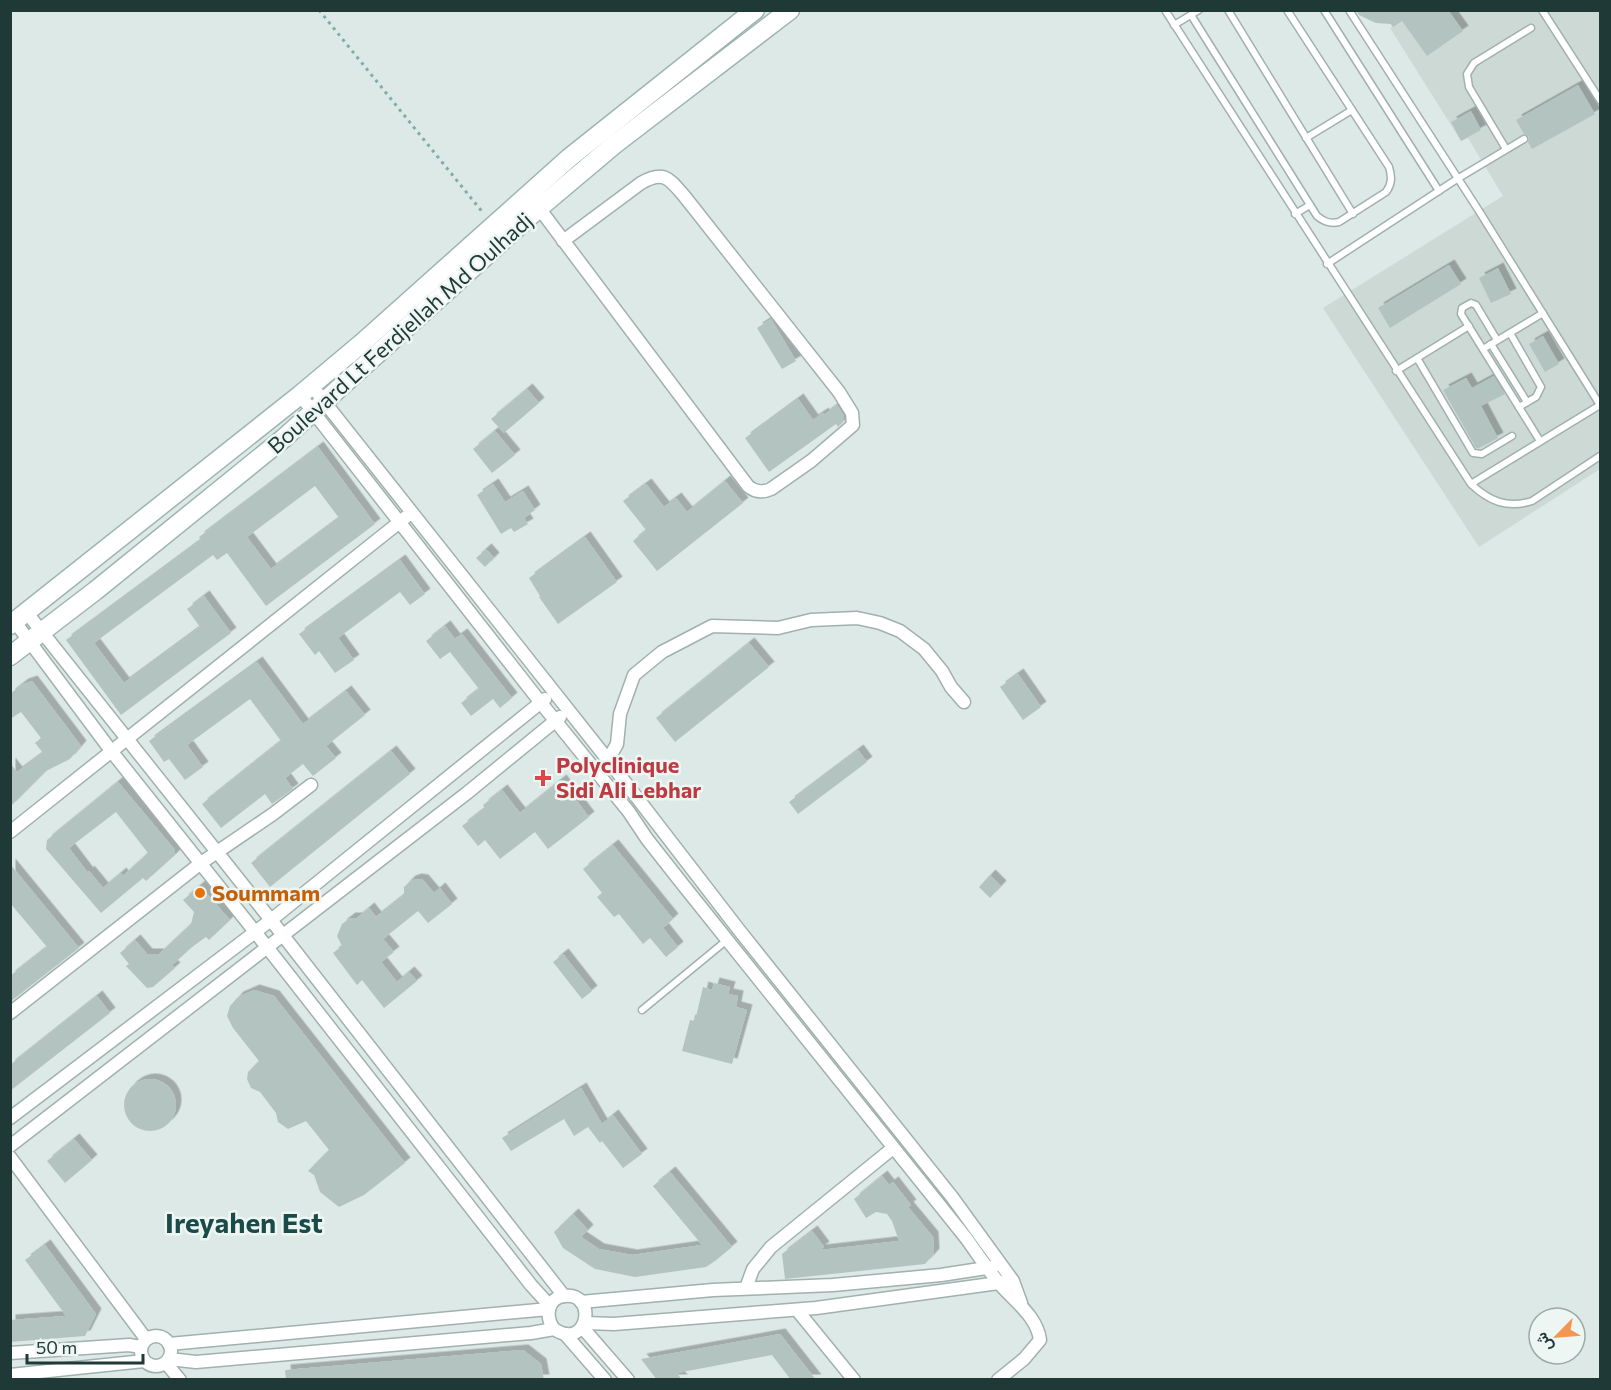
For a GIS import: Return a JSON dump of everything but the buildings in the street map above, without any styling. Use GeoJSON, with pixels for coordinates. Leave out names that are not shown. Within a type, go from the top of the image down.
{"type":"FeatureCollection","features":[{"type":"Feature","properties":{"kind":"street","name":"Boulevard Lt Ferdjellah Md Oulhadj"},"geometry":{"type":"LineString","coordinates":[[17,620],[306,390],[569,158],[755,10]]}},
{"type":"Feature","properties":{"kind":"street","name":"Boulevard Lt Ferdjellah Md Oulhadj"},"geometry":{"type":"LineString","coordinates":[[10,656],[95,591],[319,407],[581,172],[790,10]]}},
{"type":"Feature","properties":{"kind":"street"},"geometry":{"type":"LineString","coordinates":[[569,158],[581,172]]}},
{"type":"Feature","properties":{"kind":"street"},"geometry":{"type":"LineString","coordinates":[[539,208],[563,241],[753,490],[765,492],[771,489],[853,425],[852,413],[839,392],[686,197],[669,179],[656,176],[641,183],[563,241]]}},
{"type":"Feature","properties":{"kind":"street"},"geometry":{"type":"LineString","coordinates":[[487,230],[494,249]]}},
{"type":"Feature","properties":{"kind":"street"},"geometry":{"type":"LineString","coordinates":[[306,390],[400,522],[555,721],[1039,1331],[1040,1340],[1024,1359],[998,1380]]}},
{"type":"Feature","properties":{"kind":"street"},"geometry":{"type":"LineString","coordinates":[[319,407],[411,512],[952,1197],[1013,1281],[1022,1307]]}},
{"type":"Feature","properties":{"kind":"street"},"geometry":{"type":"LineString","coordinates":[[10,832],[411,512]]}},
{"type":"Feature","properties":{"kind":"street"},"geometry":{"type":"LineString","coordinates":[[608,760],[616,744],[620,714],[634,675],[662,652],[712,626],[778,628],[811,620],[857,618],[880,623],[900,632],[924,649],[964,702]]}},
{"type":"Feature","properties":{"kind":"street"},"geometry":{"type":"LineString","coordinates":[[17,620],[126,739],[283,935],[564,1296]]}},
{"type":"Feature","properties":{"kind":"street"},"geometry":{"type":"LineString","coordinates":[[35,637],[112,752],[549,1307]]}},
{"type":"Feature","properties":{"kind":"street"},"geometry":{"type":"LineString","coordinates":[[10,1118],[271,920],[554,692]]}},
{"type":"Feature","properties":{"kind":"street"},"geometry":{"type":"LineString","coordinates":[[10,1146],[467,793],[568,711]]}},
{"type":"Feature","properties":{"kind":"street"},"geometry":{"type":"LineString","coordinates":[[10,1012],[201,863],[311,785]]}},
{"type":"Feature","properties":{"kind":"street"},"geometry":{"type":"LineString","coordinates":[[746,1288],[753,1269],[771,1247],[893,1148]]}},
{"type":"Feature","properties":{"kind":"street"},"geometry":{"type":"LineString","coordinates":[[10,1157],[144,1343]]}},
{"type":"Feature","properties":{"kind":"street"},"geometry":{"type":"LineString","coordinates":[[581,1302],[746,1288],[833,1285],[941,1275],[1003,1266]]}},
{"type":"Feature","properties":{"kind":"street"},"geometry":{"type":"LineString","coordinates":[[144,1343],[140,1352],[144,1361],[157,1367],[168,1361],[196,1362],[559,1331],[571,1334],[583,1325],[797,1310],[1013,1281]]}},
{"type":"Feature","properties":{"kind":"street"},"geometry":{"type":"LineString","coordinates":[[604,1379],[548,1316],[549,1307],[554,1301],[570,1296],[581,1302],[585,1309],[583,1325],[628,1380]]}},
{"type":"Feature","properties":{"kind":"street"},"geometry":{"type":"LineString","coordinates":[[169,1344],[549,1307]]}},
{"type":"Feature","properties":{"kind":"street"},"geometry":{"type":"LineString","coordinates":[[797,1310],[854,1380]]}},
{"type":"Feature","properties":{"kind":"street"},"geometry":{"type":"LineString","coordinates":[[10,1353],[144,1343],[156,1336],[166,1340],[169,1344],[171,1349],[168,1361],[174,1378]]}},
{"type":"Feature","properties":{"kind":"street"},"geometry":{"type":"LineString","coordinates":[[10,1375],[144,1361]]}},
{"type":"Feature","properties":{"kind":"lane"},"geometry":{"type":"LineString","coordinates":[[1165,10],[1471,484],[1479,492],[1499,503],[1521,505],[1532,501],[1600,456]]}},
{"type":"Feature","properties":{"kind":"lane"},"geometry":{"type":"LineString","coordinates":[[1174,25],[1198,10]]}},
{"type":"Feature","properties":{"kind":"lane"},"geometry":{"type":"LineString","coordinates":[[1228,10],[1353,213]]}},
{"type":"Feature","properties":{"kind":"lane"},"geometry":{"type":"LineString","coordinates":[[1191,15],[1317,216],[1327,223],[1339,222],[1386,192],[1391,180],[1389,167],[1287,10]]}},
{"type":"Feature","properties":{"kind":"lane"},"geometry":{"type":"LineString","coordinates":[[1324,10],[1439,191]]}},
{"type":"Feature","properties":{"kind":"lane"},"geometry":{"type":"LineString","coordinates":[[1349,10],[1600,405],[1471,484]]}},
{"type":"Feature","properties":{"kind":"lane"},"geometry":{"type":"LineString","coordinates":[[1542,10],[1600,100]]}},
{"type":"Feature","properties":{"kind":"lane"},"geometry":{"type":"LineString","coordinates":[[1506,149],[1469,87],[1467,74],[1474,63],[1531,28]]}},
{"type":"Feature","properties":{"kind":"lane"},"geometry":{"type":"LineString","coordinates":[[1306,138],[1352,110]]}},
{"type":"Feature","properties":{"kind":"lane"},"geometry":{"type":"LineString","coordinates":[[1327,264],[1457,179],[1524,139]]}},
{"type":"Feature","properties":{"kind":"lane"},"geometry":{"type":"LineString","coordinates":[[1295,214],[1310,205]]}},
{"type":"Feature","properties":{"kind":"lane"},"geometry":{"type":"LineString","coordinates":[[1527,402],[1474,303],[1471,303],[1461,311],[1540,441]]}},
{"type":"Feature","properties":{"kind":"lane"},"geometry":{"type":"LineString","coordinates":[[1483,349],[1543,314]]}},
{"type":"Feature","properties":{"kind":"lane"},"geometry":{"type":"LineString","coordinates":[[1396,371],[1469,326]]}},
{"type":"Feature","properties":{"kind":"lane"},"geometry":{"type":"LineString","coordinates":[[1510,333],[1541,387],[1539,394],[1519,407]]}},
{"type":"Feature","properties":{"kind":"lane"},"geometry":{"type":"LineString","coordinates":[[1417,358],[1473,453],[1482,454],[1512,436]]}},
{"type":"Feature","properties":{"kind":"lane"},"geometry":{"type":"LineString","coordinates":[[642,1010],[728,940]]}},
{"type":"Feature","properties":{"kind":"path"},"geometry":{"type":"LineString","coordinates":[[319,10],[487,230]]}},
{"type":"Feature","properties":{"kind":"shaded area"},"geometry":{"type":"Polygon","coordinates":[[[1361,11],[1600,11],[1600,469],[1479,547],[1323,308],[1503,196],[1468,138],[1461,141],[1390,28],[1392,27],[1390,22],[1376,23],[1369,20],[1361,11]]]}},
{"type":"Feature","properties":{"kind":"place","name":"Polyclinique Sidi Ali Lebhar"},"geometry":{"type":"Point","coordinates":[543,778]}},
{"type":"Feature","properties":{"kind":"place","name":"Soummam"},"geometry":{"type":"Point","coordinates":[200,893]}},
{"type":"Feature","properties":{"kind":"district","name":"Ireyahen Est"},"geometry":{"type":"Point","coordinates":[244,1223]}}]}
